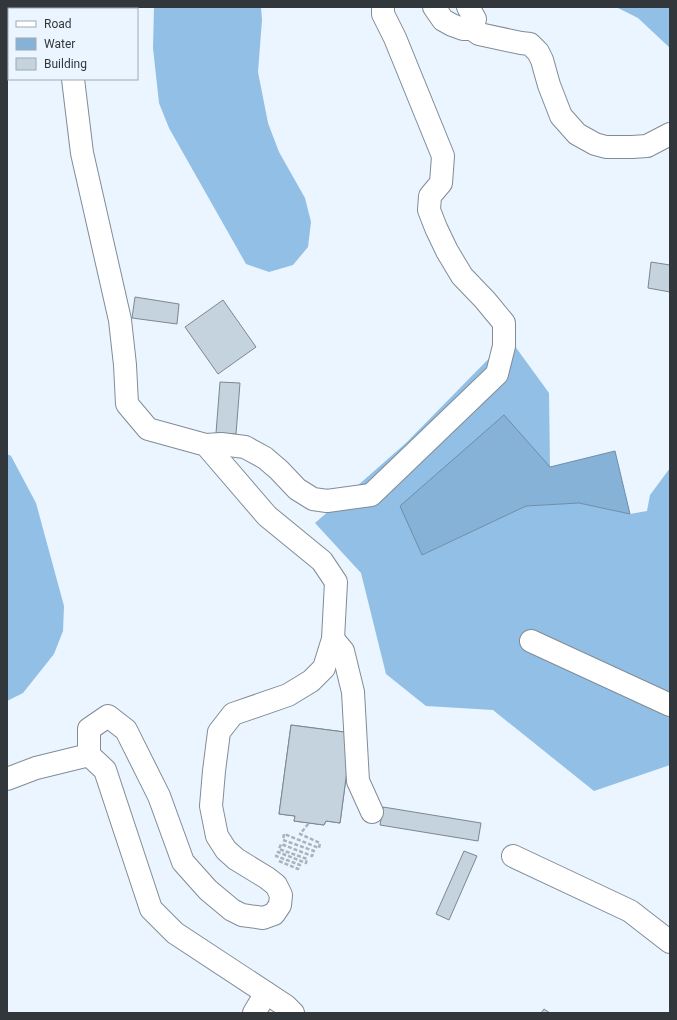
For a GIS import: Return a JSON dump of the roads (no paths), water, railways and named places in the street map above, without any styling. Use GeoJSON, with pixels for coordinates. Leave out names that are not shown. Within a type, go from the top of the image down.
{"type":"FeatureCollection","features":[{"type":"Feature","properties":{"kind":"street"},"geometry":{"type":"LineString","coordinates":[[72,80],[82,153],[120,320],[125,365],[127,404],[148,429],[206,445],[221,444],[245,447],[265,458],[297,489],[313,499],[327,502],[372,494],[497,374],[504,346],[504,324],[485,300],[462,276],[447,251],[429,210],[430,196],[441,183],[443,156],[395,38],[383,14],[383,7]]}},
{"type":"Feature","properties":{"kind":"street"},"geometry":{"type":"LineString","coordinates":[[434,7],[443,20],[452,25],[463,29],[472,29],[479,34],[530,44],[538,52],[542,60],[549,85],[561,116],[577,134],[595,144],[606,147],[632,148],[646,146],[670,134]]}},
{"type":"Feature","properties":{"kind":"street"},"geometry":{"type":"LineString","coordinates":[[468,7],[475,19],[472,29]]}},
{"type":"Feature","properties":{"kind":"street"},"geometry":{"type":"LineString","coordinates":[[206,445],[267,516],[322,560],[336,582],[334,639],[324,668],[310,681],[288,695],[233,714],[219,732],[211,806],[217,836],[226,850],[276,885],[281,895],[280,905],[274,914],[263,918],[242,915],[232,910],[208,890],[184,862],[159,796],[126,730],[108,716],[89,729],[89,755],[105,770],[151,909],[175,933],[286,1006],[293,1013]]}},
{"type":"Feature","properties":{"kind":"street"},"geometry":{"type":"LineString","coordinates":[[334,639],[343,651],[353,692],[358,781],[372,812]]}},
{"type":"Feature","properties":{"kind":"street"},"geometry":{"type":"LineString","coordinates":[[531,642],[670,705]]}},
{"type":"Feature","properties":{"kind":"street"},"geometry":{"type":"LineString","coordinates":[[7,779],[36,768],[89,755]]}},
{"type":"Feature","properties":{"kind":"street"},"geometry":{"type":"LineString","coordinates":[[513,856],[630,911],[670,942]]}},
{"type":"Feature","properties":{"kind":"street"},"geometry":{"type":"LineString","coordinates":[[254,1013],[266,993]]}},
{"type":"Feature","properties":{"kind":"water"},"geometry":{"type":"Polygon","coordinates":[[[504,415],[550,467],[615,451],[630,514],[579,503],[526,506],[422,555],[400,506],[504,415]]]}}]}
